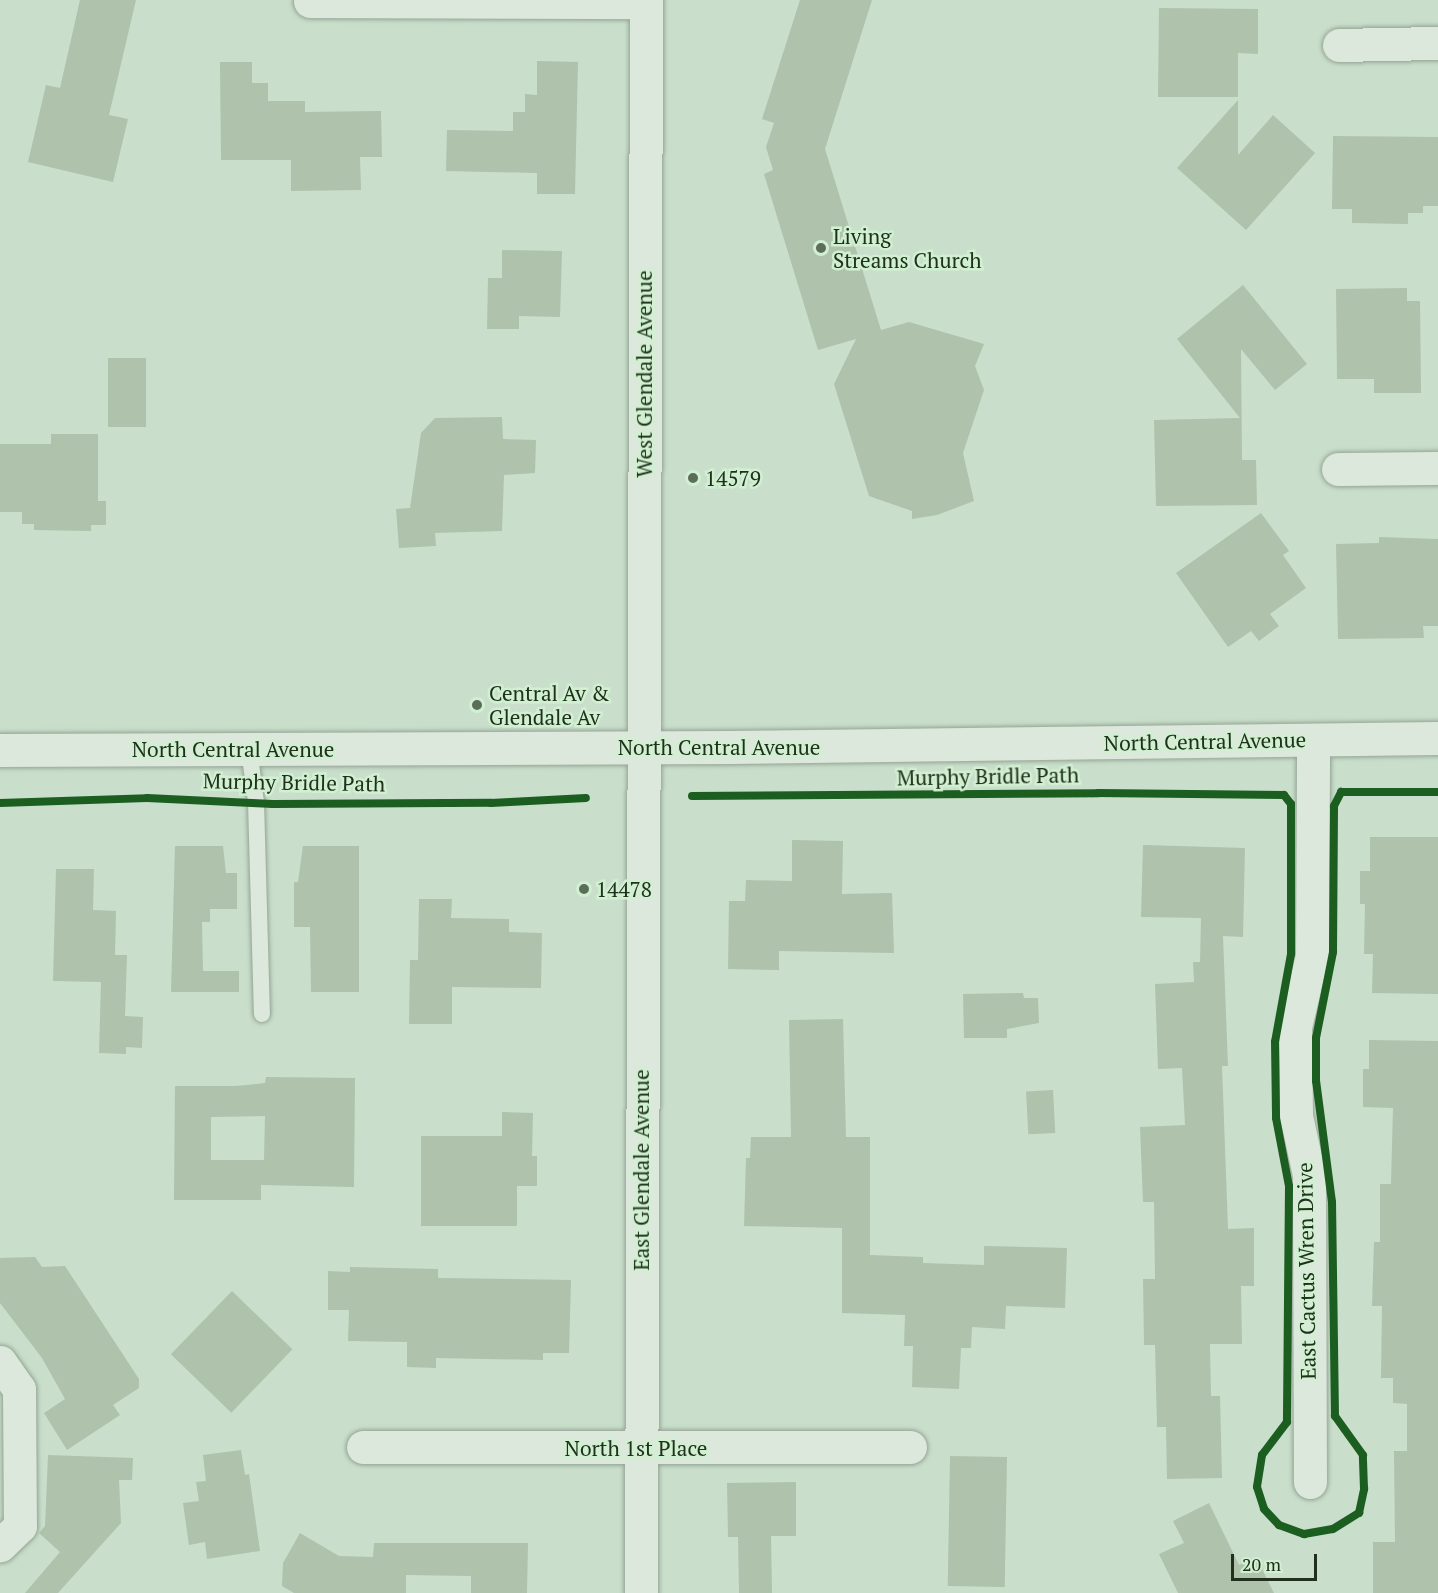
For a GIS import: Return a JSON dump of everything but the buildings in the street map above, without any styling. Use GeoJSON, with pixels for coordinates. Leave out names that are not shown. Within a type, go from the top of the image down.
{"type":"FeatureCollection","features":[{"type":"Feature","properties":{"kind":"main road"},"geometry":{"type":"LineString","coordinates":[[310,1],[646,1]]}},
{"type":"Feature","properties":{"kind":"main road","name":"West Glendale Avenue"},"geometry":{"type":"LineString","coordinates":[[642,747],[646,1]]}},
{"type":"Feature","properties":{"kind":"main road"},"geometry":{"type":"LineString","coordinates":[[1339,45],[1438,44]]}},
{"type":"Feature","properties":{"kind":"main road"},"geometry":{"type":"LineString","coordinates":[[1338,469],[1438,468]]}},
{"type":"Feature","properties":{"kind":"main road","name":"North Central Avenue"},"geometry":{"type":"LineString","coordinates":[[0,750],[642,747],[1438,738]]}},
{"type":"Feature","properties":{"kind":"main road","name":"East Cactus Wren Drive"},"geometry":{"type":"LineString","coordinates":[[1310,1482],[1309,1175],[1296,1116],[1295,1027],[1312,955],[1313,740]]}},
{"type":"Feature","properties":{"kind":"main road","name":"East Glendale Avenue"},"geometry":{"type":"LineString","coordinates":[[641,1593],[642,747]]}},
{"type":"Feature","properties":{"kind":"main road"},"geometry":{"type":"LineString","coordinates":[[0,1362],[19,1389],[20,1472],[20,1526],[0,1545]]}},
{"type":"Feature","properties":{"kind":"main road","name":"North 1st Place"},"geometry":{"type":"LineString","coordinates":[[363,1447],[910,1447]]}},
{"type":"Feature","properties":{"kind":"lane"},"geometry":{"type":"LineString","coordinates":[[249,749],[256,802],[262,1014]]}},
{"type":"Feature","properties":{"kind":"path"},"geometry":{"type":"LineString","coordinates":[[1337,800],[1341,792],[1438,792]]}},
{"type":"Feature","properties":{"kind":"cycle path","name":"Murphy Bridle Path"},"geometry":{"type":"LineString","coordinates":[[692,796],[1098,793],[1284,795],[1291,804],[1291,954],[1275,1042],[1276,1118],[1289,1186],[1287,1422],[1262,1455],[1257,1487],[1264,1509],[1279,1525],[1304,1534],[1333,1529],[1359,1513],[1364,1489],[1363,1455],[1335,1416],[1332,1202],[1316,1081],[1316,1038],[1333,952],[1334,806],[1341,792],[1438,792]]}},
{"type":"Feature","properties":{"kind":"cycle path","name":"Murphy Bridle Path"},"geometry":{"type":"LineString","coordinates":[[0,803],[147,798],[273,804],[491,803],[586,798]]}},
{"type":"Feature","properties":{"kind":"place","name":"Living Streams Church"},"geometry":{"type":"Point","coordinates":[821,248]}},
{"type":"Feature","properties":{"kind":"place","name":"14579"},"geometry":{"type":"Point","coordinates":[693,478]}},
{"type":"Feature","properties":{"kind":"place","name":"Central Av & Glendale Av"},"geometry":{"type":"Point","coordinates":[477,705]}},
{"type":"Feature","properties":{"kind":"place","name":"14478"},"geometry":{"type":"Point","coordinates":[584,889]}}]}
